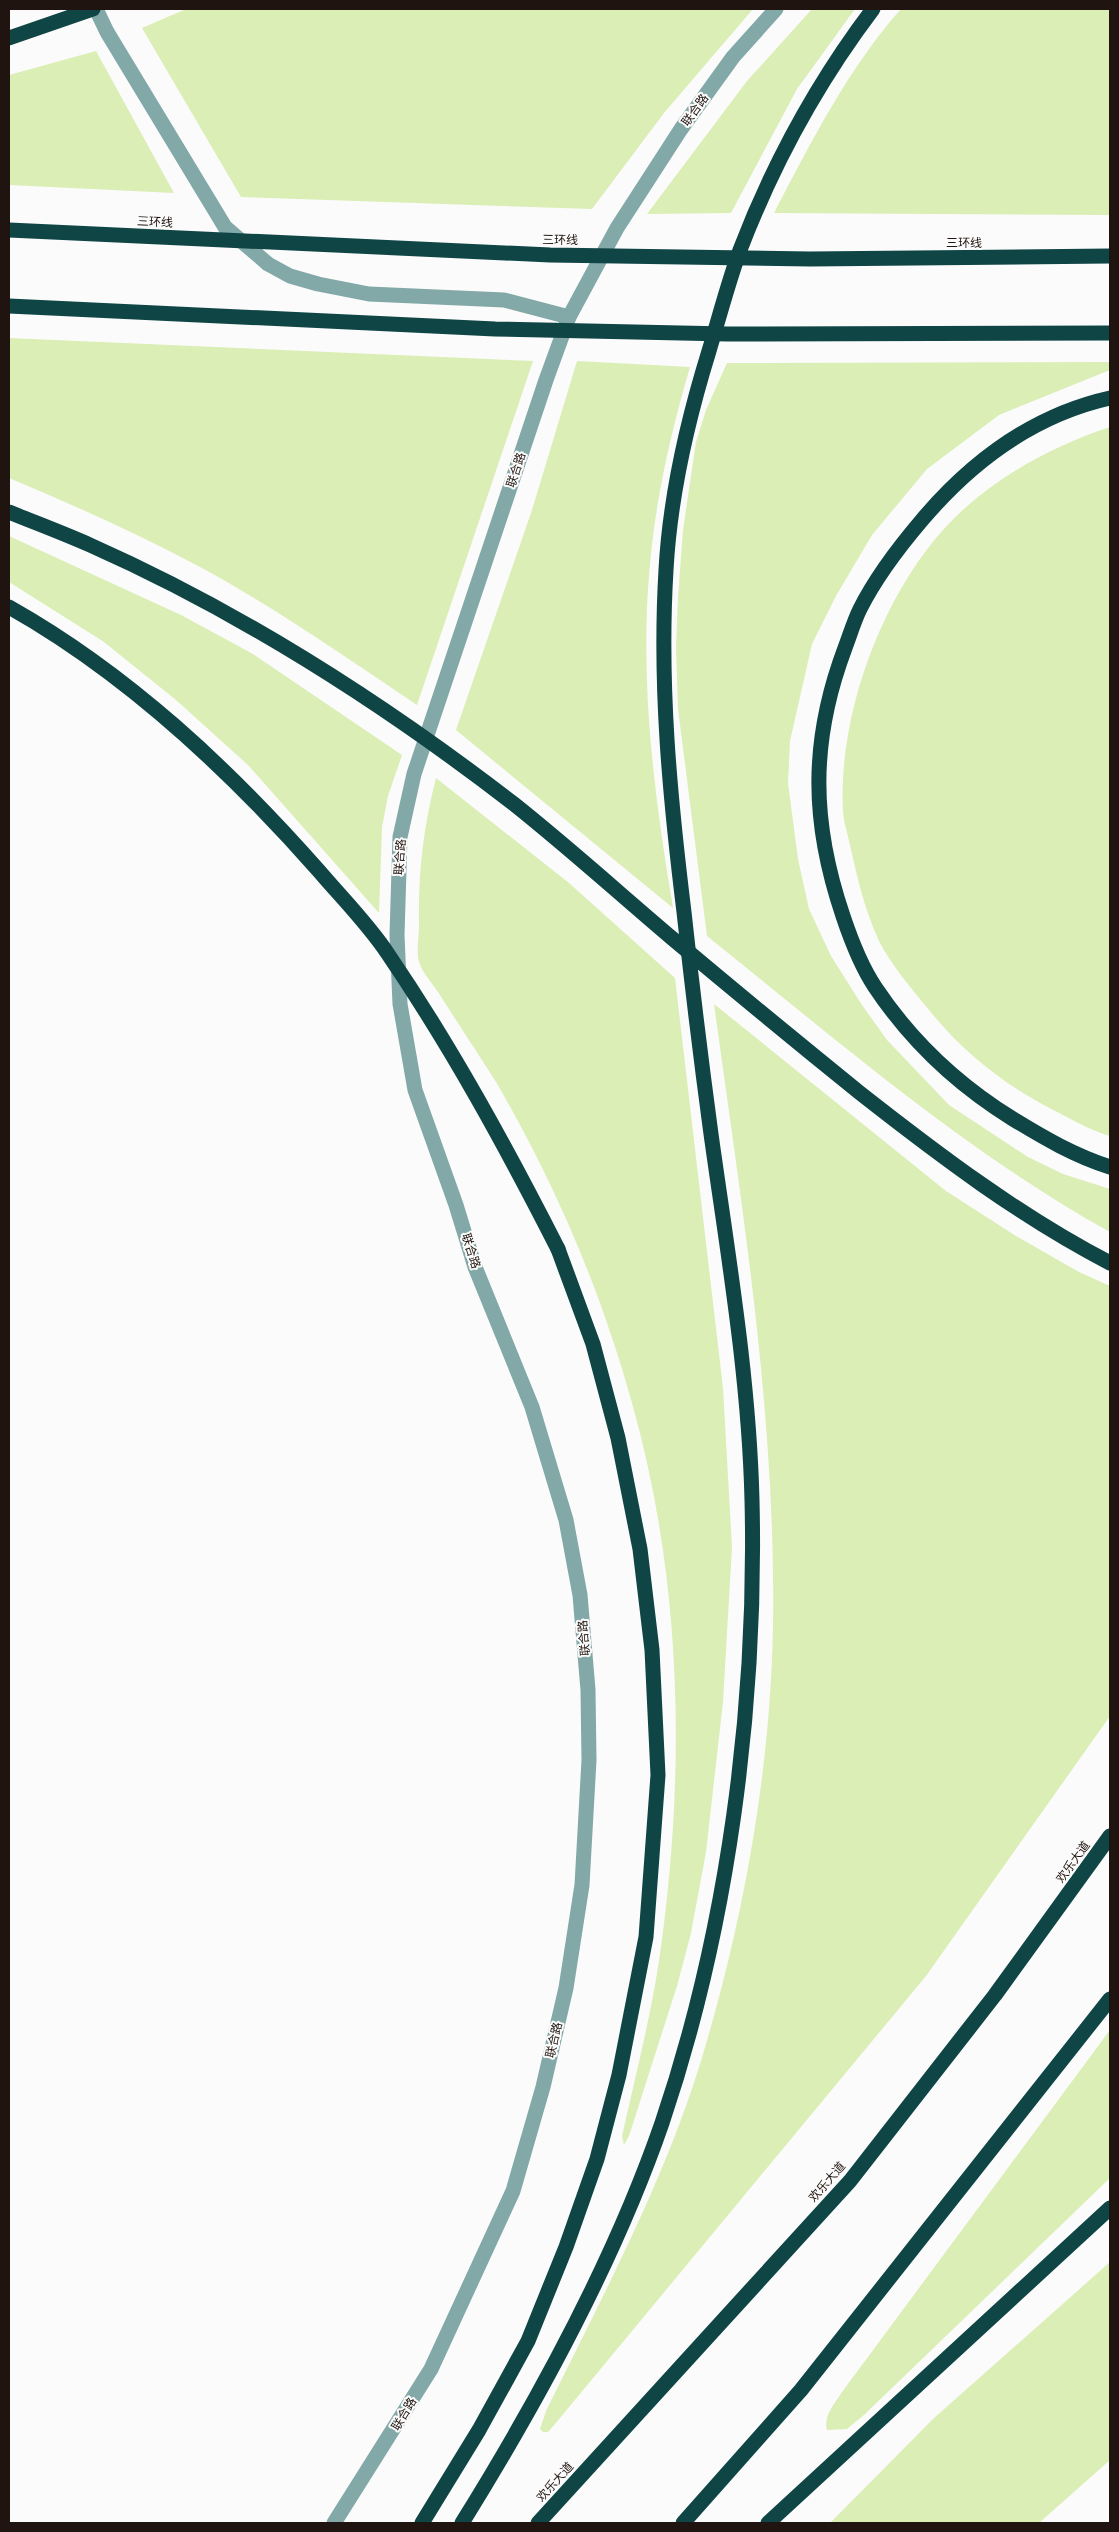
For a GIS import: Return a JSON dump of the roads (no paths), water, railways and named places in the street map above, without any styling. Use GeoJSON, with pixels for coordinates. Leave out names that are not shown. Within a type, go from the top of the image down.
{"type":"FeatureCollection","features":[{"type":"Feature","properties":{"kind":"highway"},"geometry":{"type":"LineString","coordinates":[[9,38],[95,9]]}},
{"type":"Feature","properties":{"kind":"highway"},"geometry":{"type":"LineString","coordinates":[[462,2523],[526,2417],[576,2320],[614,2240],[661,2126],[702,1988],[724,1870],[740,1758],[750,1615],[752,1501],[739,1330],[709,1121],[672,813],[664,705],[666,570],[669,525],[680,461],[695,396],[738,254],[765,189],[799,120],[842,50],[872,9]]}},
{"type":"Feature","properties":{"kind":"highway","name":"三环线"},"geometry":{"type":"LineString","coordinates":[[9,230],[550,255],[810,259],[1110,256]]}},
{"type":"Feature","properties":{"kind":"highway"},"geometry":{"type":"LineString","coordinates":[[9,306],[495,329],[727,334],[1110,333]]}},
{"type":"Feature","properties":{"kind":"highway"},"geometry":{"type":"LineString","coordinates":[[1110,398],[1032,427],[989,454],[944,495],[895,552],[860,609],[835,674],[820,740],[818,787],[820,826],[829,875],[850,935],[874,985],[902,1023],[940,1065],[993,1107],[1045,1139],[1093,1162],[1110,1167]]}},
{"type":"Feature","properties":{"kind":"highway"},"geometry":{"type":"LineString","coordinates":[[9,512],[91,545],[158,579],[302,657],[365,698],[514,805],[744,999],[902,1126],[980,1183],[1086,1251],[1110,1263]]}},
{"type":"Feature","properties":{"kind":"highway"},"geometry":{"type":"LineString","coordinates":[[9,608],[81,654],[204,750],[286,833],[387,952],[430,1018],[506,1146],[558,1249],[595,1353],[618,1438],[640,1549],[652,1650],[658,1775],[646,1937],[619,2076],[597,2158],[566,2248],[528,2341],[480,2430],[422,2523]]}},
{"type":"Feature","properties":{"kind":"highway","name":"欢乐大道"},"geometry":{"type":"LineString","coordinates":[[538,2523],[850,2181],[995,1995],[1110,1836]]}},
{"type":"Feature","properties":{"kind":"highway"},"geometry":{"type":"LineString","coordinates":[[683,2523],[800,2390],[1110,1999]]}},
{"type":"Feature","properties":{"kind":"highway"},"geometry":{"type":"LineString","coordinates":[[768,2523],[1110,2208]]}},
{"type":"Feature","properties":{"kind":"street"},"geometry":{"type":"LineString","coordinates":[[95,9],[225,227],[268,264],[290,276],[318,284],[369,294],[504,300],[569,317]]}},
{"type":"Feature","properties":{"kind":"street","name":"联合路"},"geometry":{"type":"LineString","coordinates":[[334,2523],[431,2369],[512,2191],[543,2087],[562,2006],[582,1885],[590,1760],[588,1690],[580,1595],[566,1520],[532,1407],[475,1267],[456,1204],[416,1090],[400,1004],[397,935],[400,837],[414,774],[546,380],[569,317],[617,228],[681,129],[733,57],[776,9]]}}]}
